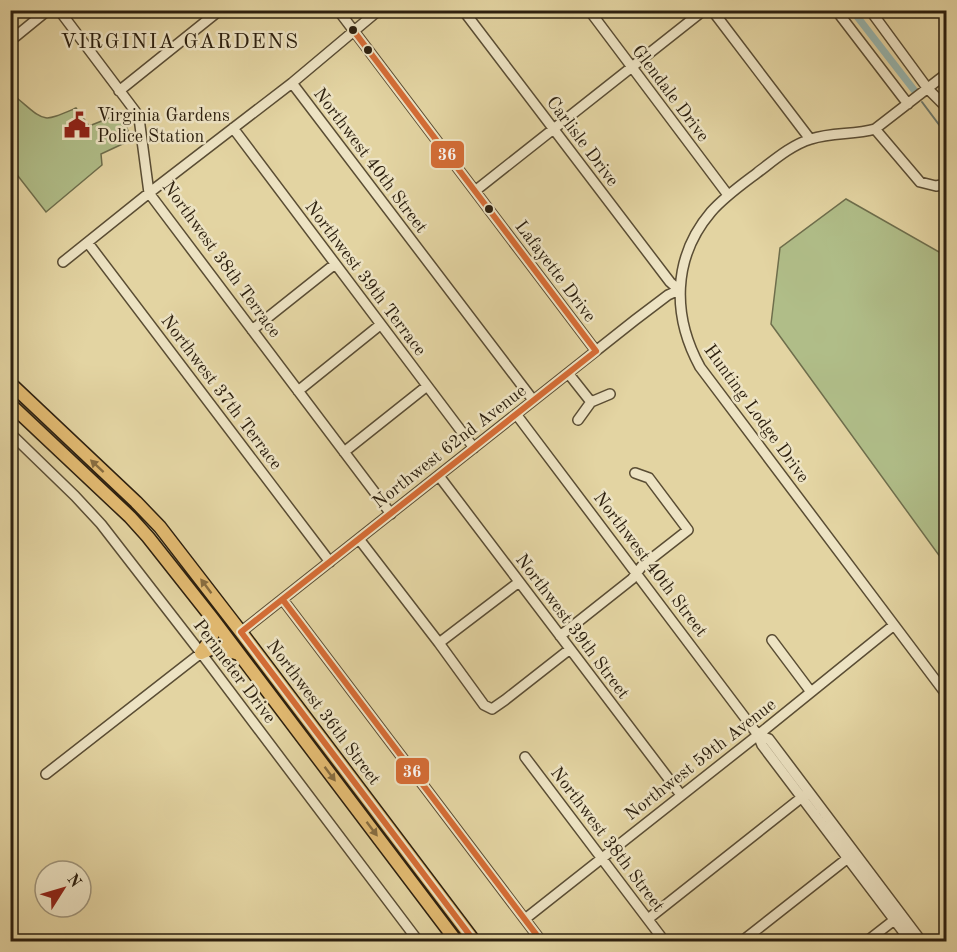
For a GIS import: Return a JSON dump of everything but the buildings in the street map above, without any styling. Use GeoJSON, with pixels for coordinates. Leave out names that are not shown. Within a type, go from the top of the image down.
{"type":"FeatureCollection","features":[{"type":"Feature","properties":{"kind":"main road","name":"Northwest 36th Street"},"geometry":{"type":"LineString","coordinates":[[10,383],[140,506],[166,535],[476,942]]}},
{"type":"Feature","properties":{"kind":"main road","name":"Northwest 36th Street"},"geometry":{"type":"LineString","coordinates":[[10,404],[130,516],[148,537],[240,654],[457,942]]}},
{"type":"Feature","properties":{"kind":"main road"},"geometry":{"type":"LineString","coordinates":[[130,516],[140,506]]}},
{"type":"Feature","properties":{"kind":"main road"},"geometry":{"type":"LineString","coordinates":[[201,653],[212,637],[212,618]]}},
{"type":"Feature","properties":{"kind":"main road"},"geometry":{"type":"LineString","coordinates":[[201,653],[216,647],[240,654]]}},
{"type":"Feature","properties":{"kind":"main road"},"geometry":{"type":"LineString","coordinates":[[352,802],[363,793]]}},
{"type":"Feature","properties":{"kind":"main road"},"geometry":{"type":"LineString","coordinates":[[441,921],[456,927],[464,926],[461,934],[462,942]]}},
{"type":"Feature","properties":{"kind":"street"},"geometry":{"type":"LineString","coordinates":[[10,41],[48,10]]}},
{"type":"Feature","properties":{"kind":"street","name":"Northwest 38th Terrace"},"geometry":{"type":"LineString","coordinates":[[59,10],[139,118],[149,193],[391,514]]}},
{"type":"Feature","properties":{"kind":"street"},"geometry":{"type":"LineString","coordinates":[[119,91],[220,10]]}},
{"type":"Feature","properties":{"kind":"street","name":"Lafayette Drive"},"geometry":{"type":"LineString","coordinates":[[338,10],[596,351]]}},
{"type":"Feature","properties":{"kind":"street"},"geometry":{"type":"LineString","coordinates":[[63,262],[292,82],[379,10]]}},
{"type":"Feature","properties":{"kind":"street","name":"Carlisle Drive"},"geometry":{"type":"LineString","coordinates":[[463,10],[670,282],[679,290]]}},
{"type":"Feature","properties":{"kind":"street","name":"Glendale Drive"},"geometry":{"type":"LineString","coordinates":[[589,10],[728,195]]}},
{"type":"Feature","properties":{"kind":"street"},"geometry":{"type":"LineString","coordinates":[[475,191],[704,10]]}},
{"type":"Feature","properties":{"kind":"street"},"geometry":{"type":"LineString","coordinates":[[712,10],[810,139]]}},
{"type":"Feature","properties":{"kind":"street"},"geometry":{"type":"LineString","coordinates":[[836,10],[908,104]]}},
{"type":"Feature","properties":{"kind":"street"},"geometry":{"type":"LineString","coordinates":[[870,10],[928,88],[946,108]]}},
{"type":"Feature","properties":{"kind":"street","name":"Hunting Lodge Drive"},"geometry":{"type":"LineString","coordinates":[[946,74],[874,129],[810,139],[789,150],[728,195],[711,213],[696,235],[686,260],[679,290],[686,334],[700,367],[946,694]]}},
{"type":"Feature","properties":{"kind":"street","name":"Northwest 40th Street"},"geometry":{"type":"LineString","coordinates":[[292,82],[533,400]]}},
{"type":"Feature","properties":{"kind":"street","name":"Northwest 39th Terrace"},"geometry":{"type":"LineString","coordinates":[[233,128],[474,448]]}},
{"type":"Feature","properties":{"kind":"street"},"geometry":{"type":"LineString","coordinates":[[874,129],[920,182],[936,186],[946,184]]}},
{"type":"Feature","properties":{"kind":"street","name":"Northwest 37th Terrace"},"geometry":{"type":"LineString","coordinates":[[88,243],[330,562]]}},
{"type":"Feature","properties":{"kind":"street"},"geometry":{"type":"LineString","coordinates":[[252,330],[335,264]]}},
{"type":"Feature","properties":{"kind":"street","name":"Northwest 62nd Avenue"},"geometry":{"type":"LineString","coordinates":[[241,632],[668,294],[679,290]]}},
{"type":"Feature","properties":{"kind":"street"},"geometry":{"type":"LineString","coordinates":[[298,391],[380,325]]}},
{"type":"Feature","properties":{"kind":"street"},"geometry":{"type":"LineString","coordinates":[[568,373],[591,402]]}},
{"type":"Feature","properties":{"kind":"street"},"geometry":{"type":"LineString","coordinates":[[344,452],[428,386]]}},
{"type":"Feature","properties":{"kind":"street"},"geometry":{"type":"LineString","coordinates":[[578,420],[591,402],[610,394]]}},
{"type":"Feature","properties":{"kind":"street","name":"Northwest 40th Street"},"geometry":{"type":"LineString","coordinates":[[516,414],[758,735],[762,745],[806,795],[898,917],[922,942]]}},
{"type":"Feature","properties":{"kind":"street","name":"Perimeter Drive"},"geometry":{"type":"LineString","coordinates":[[10,434],[101,524],[419,942]]}},
{"type":"Feature","properties":{"kind":"street"},"geometry":{"type":"LineString","coordinates":[[560,636],[632,579],[644,565],[688,530],[649,478],[636,473]]}},
{"type":"Feature","properties":{"kind":"street","name":"Northwest 39th Street"},"geometry":{"type":"LineString","coordinates":[[439,476],[681,795]]}},
{"type":"Feature","properties":{"kind":"street"},"geometry":{"type":"LineString","coordinates":[[359,538],[440,643],[484,705],[492,709],[570,649]]}},
{"type":"Feature","properties":{"kind":"street"},"geometry":{"type":"LineString","coordinates":[[440,643],[519,582]]}},
{"type":"Feature","properties":{"kind":"street"},"geometry":{"type":"LineString","coordinates":[[283,600],[542,942]]}},
{"type":"Feature","properties":{"kind":"street","name":"Northwest 59th Avenue"},"geometry":{"type":"LineString","coordinates":[[525,919],[894,625]]}},
{"type":"Feature","properties":{"kind":"street"},"geometry":{"type":"LineString","coordinates":[[772,640],[811,692]]}},
{"type":"Feature","properties":{"kind":"street"},"geometry":{"type":"LineString","coordinates":[[46,774],[201,653]]}},
{"type":"Feature","properties":{"kind":"street","name":"Northwest 38th Street"},"geometry":{"type":"LineString","coordinates":[[525,757],[665,942]]}},
{"type":"Feature","properties":{"kind":"street"},"geometry":{"type":"LineString","coordinates":[[648,918],[806,795]]}},
{"type":"Feature","properties":{"kind":"street"},"geometry":{"type":"LineString","coordinates":[[741,942],[851,855]]}},
{"type":"Feature","properties":{"kind":"street"},"geometry":{"type":"LineString","coordinates":[[866,942],[898,917]]}},
{"type":"Feature","properties":{"kind":"street","name":"Northwest 40th Street"},"geometry":{"type":"LineString","coordinates":[[898,917],[911,942]]}},
{"type":"Feature","properties":{"kind":"green space"},"geometry":{"type":"Polygon","coordinates":[[[17,98],[44,118],[76,108],[89,126],[122,113],[131,140],[101,154],[102,165],[46,212],[11,167],[11,103],[17,98]]]}},
{"type":"Feature","properties":{"kind":"green space"},"geometry":{"type":"Polygon","coordinates":[[[846,199],[946,256],[946,565],[771,324],[780,248],[846,199]]]}},
{"type":"Feature","properties":{"kind":"waterway"},"geometry":{"type":"LineString","coordinates":[[852,10],[914,90]]}},
{"type":"Feature","properties":{"kind":"waterway"},"geometry":{"type":"LineString","coordinates":[[922,102],[946,134]]}},
{"type":"Feature","properties":{"kind":"transit line","name":"36"},"geometry":{"type":"LineString","coordinates":[[353,30],[596,351]]}},
{"type":"Feature","properties":{"kind":"transit line","name":"36"},"geometry":{"type":"LineString","coordinates":[[475,942],[241,632],[596,351]]}},
{"type":"Feature","properties":{"kind":"transit line","name":"36"},"geometry":{"type":"LineString","coordinates":[[283,600],[542,942]]}},
{"type":"Feature","properties":{"kind":"place","name":"Virginia Gardens Police Station"},"geometry":{"type":"Point","coordinates":[77,125]}},
{"type":"Feature","properties":{"kind":"district","name":"VIRGINIA GARDENS"},"geometry":{"type":"Point","coordinates":[180,41]}}]}
